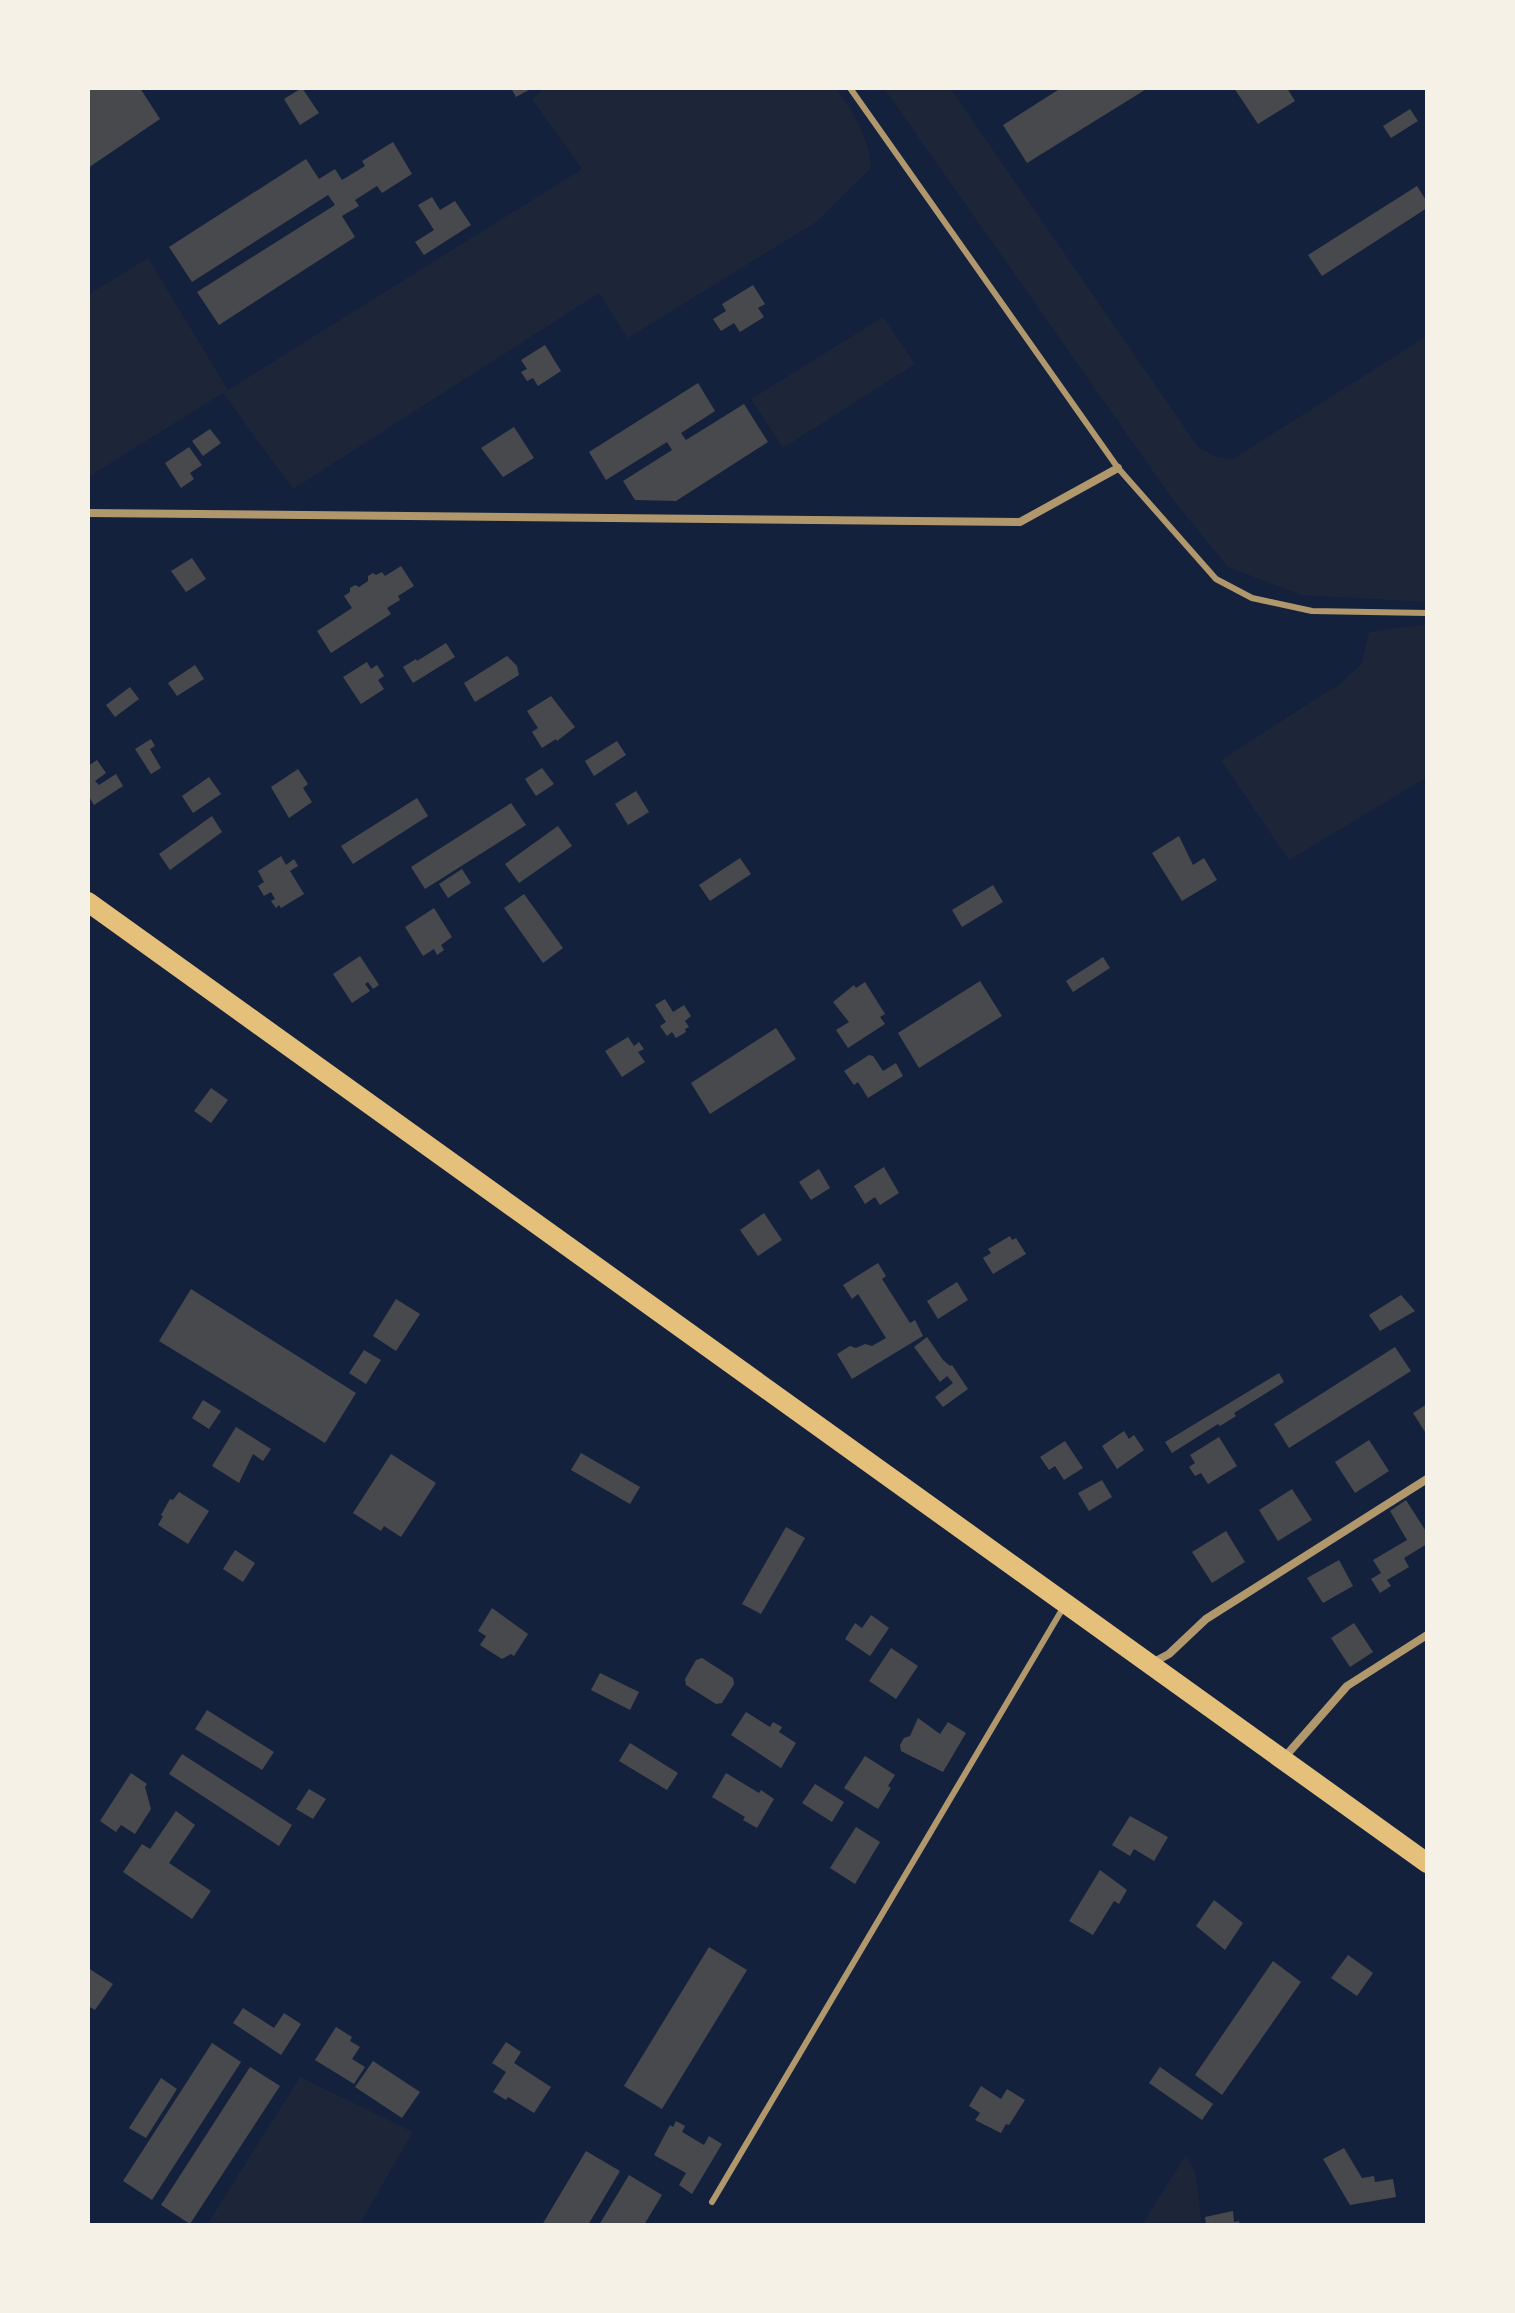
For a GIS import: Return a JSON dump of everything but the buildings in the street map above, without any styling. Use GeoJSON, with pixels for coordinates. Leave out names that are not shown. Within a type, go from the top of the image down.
{"type":"FeatureCollection","features":[{"type":"Feature","properties":{"kind":"main road"},"geometry":{"type":"LineString","coordinates":[[88,902],[1427,1863]]}},
{"type":"Feature","properties":{"kind":"street"},"geometry":{"type":"LineString","coordinates":[[88,513],[1020,522],[1118,468]]}},
{"type":"Feature","properties":{"kind":"street"},"geometry":{"type":"LineString","coordinates":[[1151,1664],[1169,1654],[1206,1619],[1427,1479]]}},
{"type":"Feature","properties":{"kind":"street"},"geometry":{"type":"LineString","coordinates":[[1283,1759],[1347,1686],[1427,1635]]}},
{"type":"Feature","properties":{"kind":"lane"},"geometry":{"type":"LineString","coordinates":[[850,88],[1118,468],[1216,579],[1252,598],[1312,611],[1427,613]]}},
{"type":"Feature","properties":{"kind":"lane"},"geometry":{"type":"LineString","coordinates":[[712,2202],[1065,1605]]}},
{"type":"Feature","properties":{"kind":"shaded area"},"geometry":{"type":"Polygon","coordinates":[[[545,88],[836,88],[864,136],[871,168],[816,222],[628,338],[599,293],[293,489],[223,393],[88,477],[88,295],[148,258],[228,390],[582,169],[532,99],[545,88]]]}},
{"type":"Feature","properties":{"kind":"shaded area"},"geometry":{"type":"Polygon","coordinates":[[[884,88],[950,88],[1198,447],[1216,457],[1233,459],[1427,336],[1427,602],[1301,595],[1228,567],[1174,501],[884,88]]]}},
{"type":"Feature","properties":{"kind":"shaded area"},"geometry":{"type":"Polygon","coordinates":[[[883,317],[915,364],[783,448],[751,399],[883,317]]]}},
{"type":"Feature","properties":{"kind":"shaded area"},"geometry":{"type":"Polygon","coordinates":[[[1427,624],[1427,777],[1289,860],[1221,760],[1341,683],[1362,663],[1369,632],[1427,624]]]}},
{"type":"Feature","properties":{"kind":"shaded area"},"geometry":{"type":"Polygon","coordinates":[[[300,2077],[413,2132],[359,2225],[207,2225],[300,2077]]]}},
{"type":"Feature","properties":{"kind":"shaded area"},"geometry":{"type":"Polygon","coordinates":[[[1186,2155],[1195,2172],[1202,2225],[1142,2225],[1186,2155]]]}}]}
